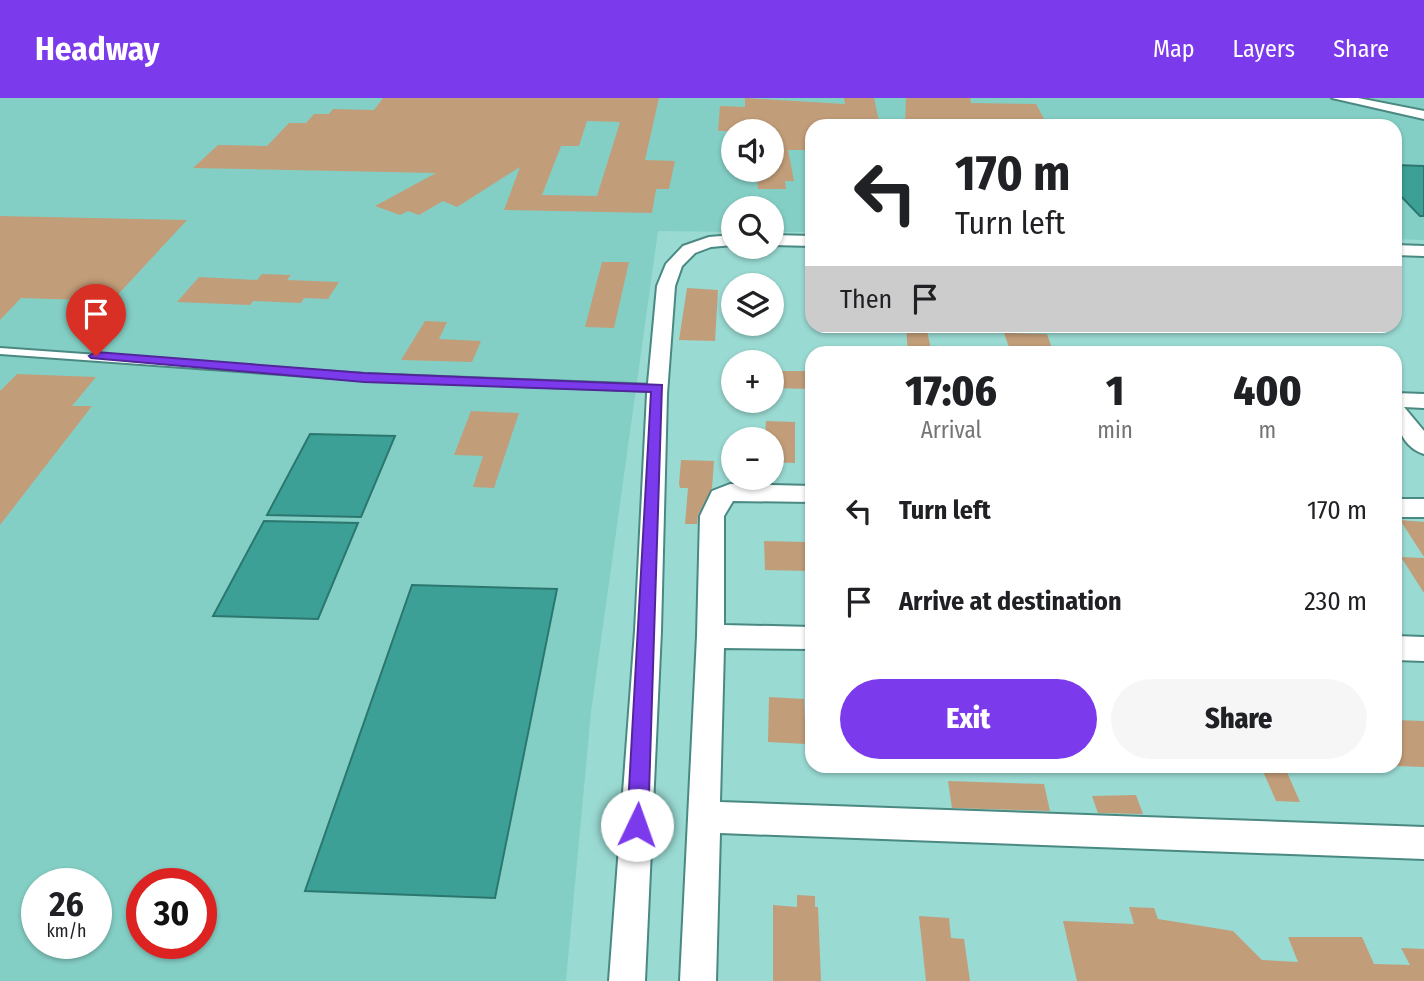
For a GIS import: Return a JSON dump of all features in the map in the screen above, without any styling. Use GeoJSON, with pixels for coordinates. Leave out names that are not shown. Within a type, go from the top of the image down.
{"type":"FeatureCollection","features":[{"type":"Feature","properties":{"kind":"street"},"geometry":{"type":"LineString","coordinates":[[1338,98],[1424,115]]}},
{"type":"Feature","properties":{"kind":"street"},"geometry":{"type":"LineString","coordinates":[[784,240],[805,241]]}},
{"type":"Feature","properties":{"kind":"street"},"geometry":{"type":"LineString","coordinates":[[627,981],[648,631],[657,388],[669,271],[685,251],[721,241]]}},
{"type":"Feature","properties":{"kind":"street"},"geometry":{"type":"LineString","coordinates":[[1402,250],[1424,251]]}},
{"type":"Feature","properties":{"kind":"street"},"geometry":{"type":"LineString","coordinates":[[1402,400],[1424,401]]}},
{"type":"Feature","properties":{"kind":"street"},"geometry":{"type":"LineString","coordinates":[[1402,419],[1424,446]]}},
{"type":"Feature","properties":{"kind":"street"},"geometry":{"type":"LineString","coordinates":[[698,981],[711,636],[712,516],[720,497],[730,492],[805,494]]}},
{"type":"Feature","properties":{"kind":"street"},"geometry":{"type":"LineString","coordinates":[[1402,508],[1424,508]]}},
{"type":"Feature","properties":{"kind":"street"},"geometry":{"type":"LineString","coordinates":[[711,636],[805,638]]}},
{"type":"Feature","properties":{"kind":"street"},"geometry":{"type":"LineString","coordinates":[[1402,648],[1424,649]]}},
{"type":"Feature","properties":{"kind":"street"},"geometry":{"type":"LineString","coordinates":[[704,817],[1424,843]]}},
{"type":"Feature","properties":{"kind":"lane"},"geometry":{"type":"LineString","coordinates":[[0,351],[364,377],[657,388]]}},
{"type":"Feature","properties":{"kind":"shaded area"},"geometry":{"type":"Polygon","coordinates":[[[0,98],[1424,98],[1424,240],[1402,239],[1402,119],[805,119],[805,232],[784,232],[784,196],[721,196],[721,232],[658,231],[591,712],[566,981],[0,981],[0,98]]]}},
{"type":"Feature","properties":{"kind":"shaded area"},"geometry":{"type":"Polygon","coordinates":[[[1402,165],[1424,166],[1424,216],[1420,216],[1402,197],[1402,165]]]}},
{"type":"Feature","properties":{"kind":"shaded area"},"geometry":{"type":"Polygon","coordinates":[[[310,434],[395,436],[361,517],[267,515],[310,434]]]}},
{"type":"Feature","properties":{"kind":"shaded area"},"geometry":{"type":"Polygon","coordinates":[[[264,521],[358,523],[318,619],[213,616],[264,521]]]}},
{"type":"Feature","properties":{"kind":"shaded area"},"geometry":{"type":"Polygon","coordinates":[[[412,585],[557,589],[495,898],[305,891],[412,585]]]}},
{"type":"Feature","properties":{"kind":"building"},"geometry":{"type":"Polygon","coordinates":[[[383,98],[659,98],[645,160],[675,161],[669,189],[656,189],[652,213],[504,210],[520,167],[457,207],[443,201],[419,215],[408,211],[400,215],[375,206],[436,173],[193,168],[218,145],[267,146],[289,123],[306,123],[314,114],[329,114],[333,109],[374,110],[383,98]],[[587,121],[579,146],[561,146],[542,195],[597,196],[620,122],[587,121]]]}},
{"type":"Feature","properties":{"kind":"building"},"geometry":{"type":"Polygon","coordinates":[[[745,98],[845,104],[844,98],[874,98],[878,119],[805,119],[805,150],[788,150],[794,181],[785,181],[786,189],[758,189],[757,182],[784,182],[784,119],[721,119],[721,131],[718,131],[720,106],[745,107],[745,98]]]}},
{"type":"Feature","properties":{"kind":"building"},"geometry":{"type":"Polygon","coordinates":[[[906,98],[970,98],[971,103],[1036,104],[1044,119],[905,119],[906,98]]]}},
{"type":"Feature","properties":{"kind":"building"},"geometry":{"type":"Polygon","coordinates":[[[0,216],[187,220],[112,301],[21,298],[0,320],[0,216]]]}},
{"type":"Feature","properties":{"kind":"building"},"geometry":{"type":"Polygon","coordinates":[[[602,262],[629,262],[614,328],[585,327],[602,262]]]}},
{"type":"Feature","properties":{"kind":"building"},"geometry":{"type":"Polygon","coordinates":[[[262,274],[291,275],[287,280],[339,282],[328,299],[304,298],[301,303],[253,301],[250,305],[177,302],[199,277],[257,280],[262,274]]]}},
{"type":"Feature","properties":{"kind":"building"},"geometry":{"type":"Polygon","coordinates":[[[687,288],[718,290],[715,341],[679,340],[687,288]]]}},
{"type":"Feature","properties":{"kind":"building"},"geometry":{"type":"Polygon","coordinates":[[[425,321],[447,322],[439,339],[481,341],[472,362],[401,360],[425,321]]]}},
{"type":"Feature","properties":{"kind":"building"},"geometry":{"type":"Polygon","coordinates":[[[906,333],[928,333],[930,346],[907,346],[906,333]]]}},
{"type":"Feature","properties":{"kind":"building"},"geometry":{"type":"Polygon","coordinates":[[[1004,333],[1047,334],[1051,346],[1009,346],[1004,333]]]}},
{"type":"Feature","properties":{"kind":"building"},"geometry":{"type":"Polygon","coordinates":[[[784,371],[805,371],[805,389],[784,388],[784,371]]]}},
{"type":"Feature","properties":{"kind":"building"},"geometry":{"type":"Polygon","coordinates":[[[17,374],[96,377],[72,406],[92,406],[0,525],[0,391],[17,374]]]}},
{"type":"Feature","properties":{"kind":"building"},"geometry":{"type":"Polygon","coordinates":[[[471,411],[519,413],[494,488],[473,487],[483,456],[454,455],[471,411]]]}},
{"type":"Feature","properties":{"kind":"building"},"geometry":{"type":"Polygon","coordinates":[[[766,421],[795,422],[795,463],[784,463],[784,427],[766,427],[766,421]]]}},
{"type":"Feature","properties":{"kind":"building"},"geometry":{"type":"Polygon","coordinates":[[[681,460],[714,461],[712,488],[698,515],[697,524],[685,524],[688,488],[680,488],[679,484],[681,460]]]}},
{"type":"Feature","properties":{"kind":"building"},"geometry":{"type":"Polygon","coordinates":[[[1402,520],[1424,522],[1424,557],[1402,523],[1402,520]]]}},
{"type":"Feature","properties":{"kind":"building"},"geometry":{"type":"Polygon","coordinates":[[[764,541],[805,542],[805,571],[765,570],[764,541]]]}},
{"type":"Feature","properties":{"kind":"building"},"geometry":{"type":"Polygon","coordinates":[[[1402,557],[1424,558],[1424,593],[1402,559],[1402,557]]]}},
{"type":"Feature","properties":{"kind":"building"},"geometry":{"type":"Polygon","coordinates":[[[769,697],[804,699],[805,744],[768,742],[769,697]]]}},
{"type":"Feature","properties":{"kind":"building"},"geometry":{"type":"Polygon","coordinates":[[[1402,720],[1424,721],[1424,767],[1402,766],[1402,720]]]}},
{"type":"Feature","properties":{"kind":"building"},"geometry":{"type":"Polygon","coordinates":[[[1264,773],[1287,773],[1300,802],[1276,801],[1264,773]]]}},
{"type":"Feature","properties":{"kind":"building"},"geometry":{"type":"Polygon","coordinates":[[[948,781],[1044,784],[1050,811],[952,808],[948,781]]]}},
{"type":"Feature","properties":{"kind":"building"},"geometry":{"type":"Polygon","coordinates":[[[1136,795],[1143,814],[1098,813],[1092,796],[1136,795]]]}},
{"type":"Feature","properties":{"kind":"building"},"geometry":{"type":"Polygon","coordinates":[[[797,895],[815,896],[815,907],[818,907],[821,981],[773,981],[773,905],[797,907],[797,895]]]}},
{"type":"Feature","properties":{"kind":"building"},"geometry":{"type":"Polygon","coordinates":[[[1129,907],[1154,908],[1158,919],[1233,931],[1262,960],[1298,962],[1288,937],[1362,937],[1374,964],[1410,965],[1401,948],[1424,949],[1424,981],[1077,981],[1063,921],[1134,924],[1129,907]]]}},
{"type":"Feature","properties":{"kind":"building"},"geometry":{"type":"Polygon","coordinates":[[[919,916],[949,918],[951,938],[964,939],[970,981],[926,981],[919,916]]]}},
{"type":"Feature","properties":{"kind":"route"},"geometry":{"type":"LineString","coordinates":[[96,356],[364,377],[657,388],[648,631],[637,825]]}}]}
